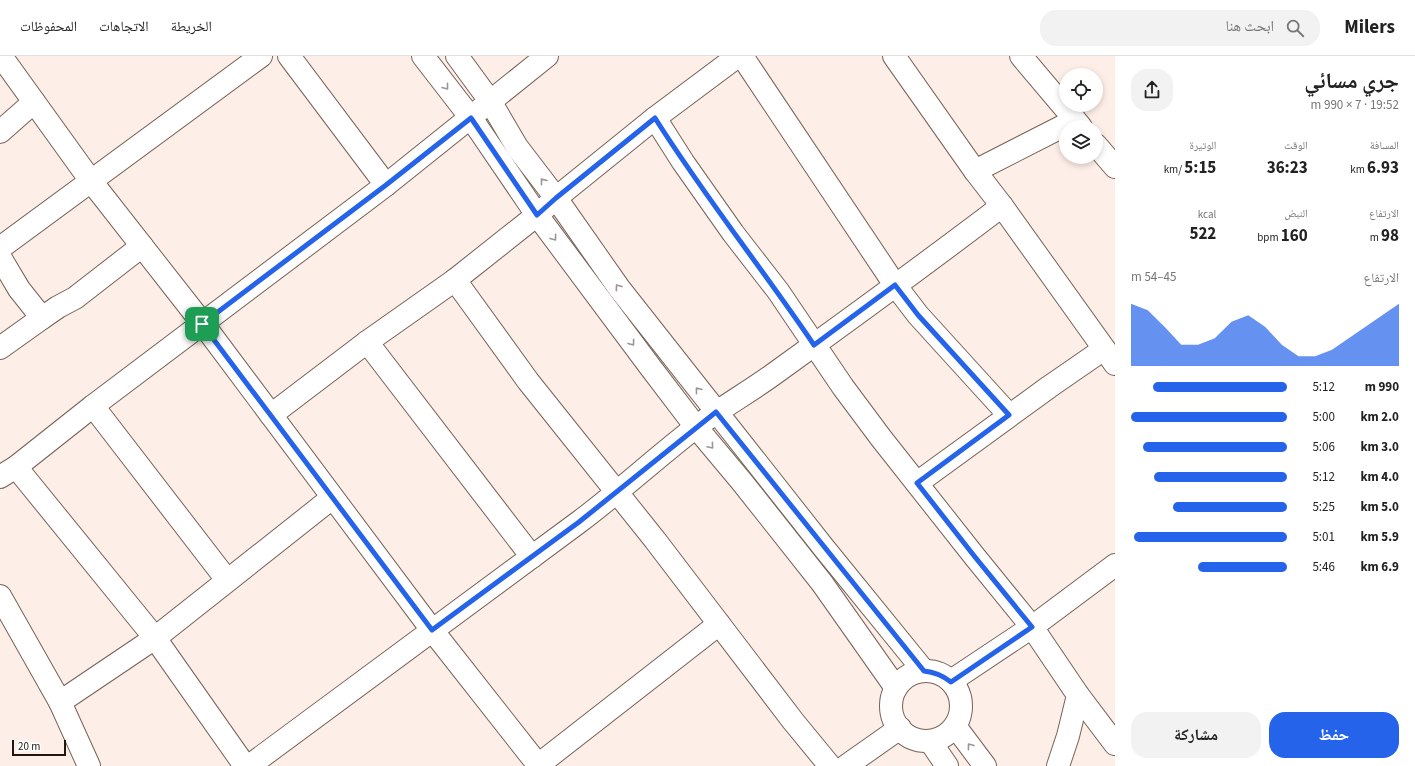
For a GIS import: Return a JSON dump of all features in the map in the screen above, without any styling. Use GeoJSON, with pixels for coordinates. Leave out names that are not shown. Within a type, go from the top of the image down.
{"type":"FeatureCollection","features":[{"type":"Feature","properties":{"kind":"street"},"geometry":{"type":"LineString","coordinates":[[1,56],[91,181],[202,324],[432,630],[538,766],[719,624]]}},
{"type":"Feature","properties":{"kind":"street"},"geometry":{"type":"LineString","coordinates":[[0,248],[261,56]]}},
{"type":"Feature","properties":{"kind":"street"},"geometry":{"type":"LineString","coordinates":[[289,56],[386,185]]}},
{"type":"Feature","properties":{"kind":"street"},"geometry":{"type":"LineString","coordinates":[[423,56],[471,118],[537,215],[696,427],[742,482],[822,583],[896,688]]}},
{"type":"Feature","properties":{"kind":"street"},"geometry":{"type":"LineString","coordinates":[[457,56],[490,101],[517,147],[556,198],[619,288],[716,412],[924,671]]}},
{"type":"Feature","properties":{"kind":"street"},"geometry":{"type":"LineString","coordinates":[[246,766],[155,638],[8,472],[386,185],[547,56]]}},
{"type":"Feature","properties":{"kind":"street"},"geometry":{"type":"LineString","coordinates":[[271,415],[367,342],[455,280],[655,118],[738,56]]}},
{"type":"Feature","properties":{"kind":"street"},"geometry":{"type":"LineString","coordinates":[[742,56],[895,285],[918,315],[1009,415]]}},
{"type":"Feature","properties":{"kind":"street"},"geometry":{"type":"LineString","coordinates":[[894,56],[1109,357],[1009,415],[917,483]]}},
{"type":"Feature","properties":{"kind":"street"},"geometry":{"type":"LineString","coordinates":[[1021,56],[1075,120]]}},
{"type":"Feature","properties":{"kind":"street"},"geometry":{"type":"LineString","coordinates":[[0,132],[34,102]]}},
{"type":"Feature","properties":{"kind":"street"},"geometry":{"type":"LineString","coordinates":[[655,118],[683,162],[733,233],[778,291],[843,386],[975,557],[1032,627],[1078,695],[1115,744]]}},
{"type":"Feature","properties":{"kind":"street"},"geometry":{"type":"LineString","coordinates":[[975,171],[1059,132]]}},
{"type":"Feature","properties":{"kind":"street"},"geometry":{"type":"LineString","coordinates":[[1103,153],[1115,167]]}},
{"type":"Feature","properties":{"kind":"street"},"geometry":{"type":"LineString","coordinates":[[249,766],[617,493],[649,465],[716,412],[777,372],[1002,206]]}},
{"type":"Feature","properties":{"kind":"street"},"geometry":{"type":"LineString","coordinates":[[0,348],[58,307],[75,298],[142,246]]}},
{"type":"Feature","properties":{"kind":"street"},"geometry":{"type":"LineString","coordinates":[[0,257],[19,289],[42,318]]}},
{"type":"Feature","properties":{"kind":"street"},"geometry":{"type":"LineString","coordinates":[[455,280],[528,380],[793,721],[830,766]]}},
{"type":"Feature","properties":{"kind":"street"},"geometry":{"type":"LineString","coordinates":[[367,342],[532,557]]}},
{"type":"Feature","properties":{"kind":"street"},"geometry":{"type":"LineString","coordinates":[[93,406],[227,580]]}},
{"type":"Feature","properties":{"kind":"street"},"geometry":{"type":"LineString","coordinates":[[60,702],[155,638],[332,498]]}},
{"type":"Feature","properties":{"kind":"street"},"geometry":{"type":"LineString","coordinates":[[951,682],[1032,627],[1115,565]]}},
{"type":"Feature","properties":{"kind":"street"},"geometry":{"type":"LineString","coordinates":[[0,596],[60,702],[89,766]]}},
{"type":"Feature","properties":{"kind":"street"},"geometry":{"type":"LineString","coordinates":[[924,671],[934,672],[951,682],[958,692],[961,703],[961,711],[955,726],[948,734],[930,741],[919,740],[908,736],[894,720],[892,699],[896,688],[914,673],[924,671]]}},
{"type":"Feature","properties":{"kind":"street"},"geometry":{"type":"LineString","coordinates":[[1058,766],[1068,736],[1078,695]]}},
{"type":"Feature","properties":{"kind":"street"},"geometry":{"type":"LineString","coordinates":[[955,726],[985,766]]}},
{"type":"Feature","properties":{"kind":"street"},"geometry":{"type":"LineString","coordinates":[[846,766],[900,728]]}},
{"type":"Feature","properties":{"kind":"street"},"geometry":{"type":"LineString","coordinates":[[930,741],[947,766]]}},
{"type":"Feature","properties":{"kind":"route"},"geometry":{"type":"LineString","coordinates":[[471,118],[537,215],[655,118],[683,162],[733,233],[778,291],[814,345],[895,285],[918,315],[1009,415],[917,483],[1032,627],[951,682],[934,672],[924,671],[885,625],[716,412],[649,465],[617,493],[432,630],[202,324],[386,185],[471,118]]}}]}
